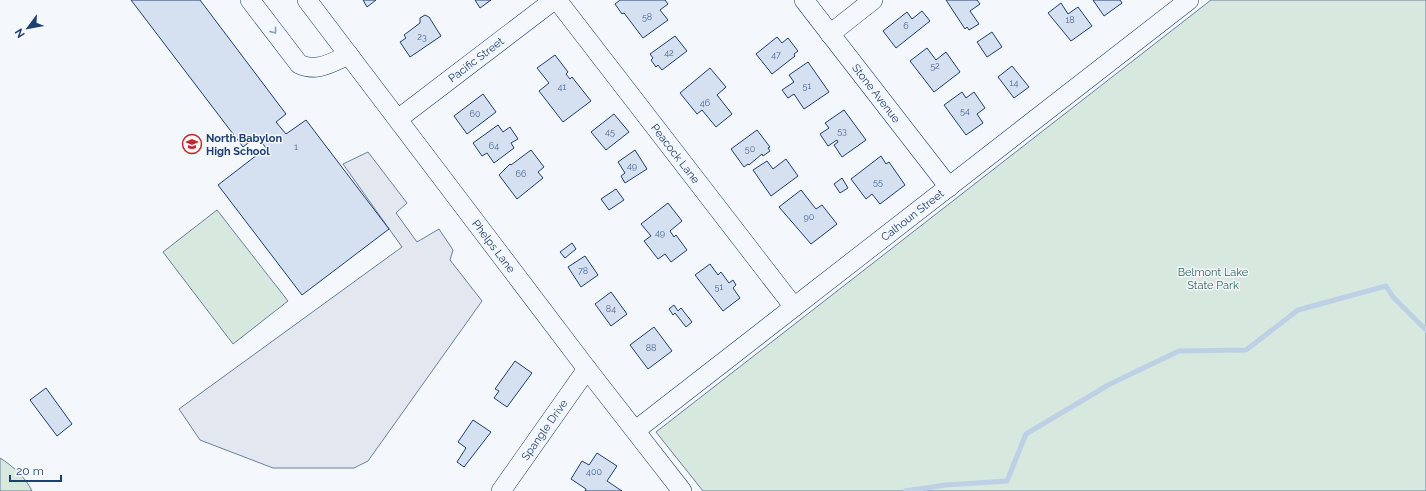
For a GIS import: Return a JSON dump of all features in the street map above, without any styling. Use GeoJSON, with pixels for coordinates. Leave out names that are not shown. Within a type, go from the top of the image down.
{"type":"FeatureCollection","features":[{"type":"Feature","properties":{"kind":"street"},"geometry":{"type":"LineString","coordinates":[[250,0],[299,64],[306,68],[325,66],[349,55]]}},
{"type":"Feature","properties":{"kind":"street","name":"Phelps Lane"},"geometry":{"type":"LineString","coordinates":[[307,0],[587,369],[682,491]]}},
{"type":"Feature","properties":{"kind":"street","name":"Pacific Street"},"geometry":{"type":"LineString","coordinates":[[398,119],[554,0]]}},
{"type":"Feature","properties":{"kind":"street","name":"Peacock Lane"},"geometry":{"type":"LineString","coordinates":[[557,0],[794,307]]}},
{"type":"Feature","properties":{"kind":"street","name":"Stone Avenue"},"geometry":{"type":"LineString","coordinates":[[804,0],[949,187]]}},
{"type":"Feature","properties":{"kind":"street"},"geometry":{"type":"LineString","coordinates":[[830,34],[873,0]]}},
{"type":"Feature","properties":{"kind":"street","name":"Calhoun Street"},"geometry":{"type":"LineString","coordinates":[[636,430],[1189,0]]}},
{"type":"Feature","properties":{"kind":"street","name":"Spangle Drive"},"geometry":{"type":"LineString","coordinates":[[501,491],[587,369]]}},
{"type":"Feature","properties":{"kind":"green space","name":"Belmont Lake State Park"},"geometry":{"type":"Polygon","coordinates":[[[1211,0],[1426,0],[1426,491],[703,491],[656,432],[1211,0]]]}},
{"type":"Feature","properties":{"kind":"green space"},"geometry":{"type":"Polygon","coordinates":[[[217,210],[288,301],[233,344],[163,252],[217,210]]]}},
{"type":"Feature","properties":{"kind":"green space"},"geometry":{"type":"Polygon","coordinates":[[[0,458],[19,473],[32,491],[0,491],[0,458]]]}},
{"type":"Feature","properties":{"kind":"shaded area"},"geometry":{"type":"Polygon","coordinates":[[[368,152],[407,203],[396,213],[417,242],[439,229],[453,250],[450,260],[482,301],[368,461],[354,468],[273,468],[200,440],[179,409],[402,247],[343,164],[368,152]]]}},
{"type":"Feature","properties":{"kind":"building"},"geometry":{"type":"Polygon","coordinates":[[[131,0],[200,0],[286,114],[276,122],[286,134],[306,120],[389,229],[302,295],[218,185],[266,148],[257,136],[243,147],[131,0]]]}},
{"type":"Feature","properties":{"kind":"building"},"geometry":{"type":"Polygon","coordinates":[[[363,0],[376,0],[367,7],[363,0]]]}},
{"type":"Feature","properties":{"kind":"building"},"geometry":{"type":"Polygon","coordinates":[[[475,0],[491,0],[480,8],[475,0]]]}},
{"type":"Feature","properties":{"kind":"building"},"geometry":{"type":"Polygon","coordinates":[[[620,0],[665,0],[668,4],[660,10],[668,20],[643,38],[624,13],[622,14],[615,4],[620,0]]]}},
{"type":"Feature","properties":{"kind":"building"},"geometry":{"type":"Polygon","coordinates":[[[946,0],[977,0],[980,4],[970,11],[979,24],[969,30],[967,27],[965,29],[946,0]]]}},
{"type":"Feature","properties":{"kind":"building"},"geometry":{"type":"Polygon","coordinates":[[[1093,0],[1120,0],[1122,3],[1104,16],[1093,0]]]}},
{"type":"Feature","properties":{"kind":"building"},"geometry":{"type":"Polygon","coordinates":[[[1061,3],[1068,14],[1078,7],[1092,26],[1071,41],[1048,13],[1061,3]]]}},
{"type":"Feature","properties":{"kind":"building"},"geometry":{"type":"Polygon","coordinates":[[[922,11],[930,21],[896,48],[883,31],[907,12],[912,19],[922,11]]]}},
{"type":"Feature","properties":{"kind":"building"},"geometry":{"type":"Polygon","coordinates":[[[425,15],[429,17],[441,36],[410,57],[400,42],[406,38],[404,35],[420,23],[420,18],[425,15]]]}},
{"type":"Feature","properties":{"kind":"building"},"geometry":{"type":"Polygon","coordinates":[[[992,32],[1002,47],[987,57],[977,42],[992,32]]]}},
{"type":"Feature","properties":{"kind":"building"},"geometry":{"type":"Polygon","coordinates":[[[675,36],[687,51],[662,70],[658,65],[656,67],[651,60],[653,58],[650,54],[675,36]]]}},
{"type":"Feature","properties":{"kind":"building"},"geometry":{"type":"Polygon","coordinates":[[[777,37],[782,43],[788,38],[798,51],[794,54],[795,56],[772,74],[756,54],[777,37]]]}},
{"type":"Feature","properties":{"kind":"building"},"geometry":{"type":"Polygon","coordinates":[[[927,48],[936,60],[946,52],[960,72],[934,92],[910,61],[927,48]]]}},
{"type":"Feature","properties":{"kind":"building"},"geometry":{"type":"Polygon","coordinates":[[[555,55],[568,72],[566,74],[570,79],[572,77],[591,101],[563,122],[539,91],[549,83],[537,68],[555,55]]]}},
{"type":"Feature","properties":{"kind":"building"},"geometry":{"type":"Polygon","coordinates":[[[808,62],[829,92],[804,109],[794,94],[788,98],[782,90],[794,82],[789,75],[808,62]]]}},
{"type":"Feature","properties":{"kind":"building"},"geometry":{"type":"Polygon","coordinates":[[[1012,66],[1029,87],[1014,98],[998,77],[1012,66]]]}},
{"type":"Feature","properties":{"kind":"building"},"geometry":{"type":"Polygon","coordinates":[[[710,68],[726,87],[717,95],[732,114],[716,127],[702,110],[697,114],[680,93],[710,68]]]}},
{"type":"Feature","properties":{"kind":"building"},"geometry":{"type":"Polygon","coordinates":[[[962,92],[966,98],[974,92],[985,108],[977,114],[983,123],[966,135],[944,105],[962,92]]]}},
{"type":"Feature","properties":{"kind":"building"},"geometry":{"type":"Polygon","coordinates":[[[483,94],[496,112],[467,134],[454,116],[483,94]]]}},
{"type":"Feature","properties":{"kind":"building"},"geometry":{"type":"Polygon","coordinates":[[[844,110],[866,140],[842,157],[834,145],[838,142],[837,140],[828,146],[820,134],[829,128],[825,123],[844,110]]]}},
{"type":"Feature","properties":{"kind":"building"},"geometry":{"type":"Polygon","coordinates":[[[614,114],[629,132],[606,150],[591,132],[614,114]]]}},
{"type":"Feature","properties":{"kind":"building"},"geometry":{"type":"Polygon","coordinates":[[[498,125],[503,132],[510,127],[518,139],[511,143],[514,148],[494,163],[487,153],[482,156],[473,143],[498,125]]]}},
{"type":"Feature","properties":{"kind":"building"},"geometry":{"type":"Polygon","coordinates":[[[757,130],[770,147],[768,148],[770,151],[763,156],[762,154],[749,165],[748,164],[744,167],[731,149],[757,130]]]}},
{"type":"Feature","properties":{"kind":"building"},"geometry":{"type":"Polygon","coordinates":[[[531,150],[544,167],[538,172],[543,178],[517,199],[499,175],[510,164],[511,165],[531,150]]]}},
{"type":"Feature","properties":{"kind":"building"},"geometry":{"type":"Polygon","coordinates":[[[635,150],[647,169],[625,183],[621,176],[625,173],[618,162],[635,150]]]}},
{"type":"Feature","properties":{"kind":"building"},"geometry":{"type":"Polygon","coordinates":[[[881,156],[886,164],[889,162],[905,185],[880,204],[872,194],[866,199],[851,179],[881,156]]]}},
{"type":"Feature","properties":{"kind":"building"},"geometry":{"type":"Polygon","coordinates":[[[786,159],[798,176],[771,196],[753,170],[767,161],[773,169],[786,159]]]}},
{"type":"Feature","properties":{"kind":"building"},"geometry":{"type":"Polygon","coordinates":[[[842,178],[848,188],[840,193],[834,184],[842,178]]]}},
{"type":"Feature","properties":{"kind":"building"},"geometry":{"type":"Polygon","coordinates":[[[616,189],[624,200],[609,210],[601,199],[616,189]]]}},
{"type":"Feature","properties":{"kind":"building"},"geometry":{"type":"Polygon","coordinates":[[[801,190],[816,209],[822,205],[837,224],[811,244],[779,207],[801,190]]]}},
{"type":"Feature","properties":{"kind":"building"},"geometry":{"type":"Polygon","coordinates":[[[668,203],[682,221],[670,231],[674,237],[676,235],[687,250],[671,262],[665,254],[658,259],[644,241],[651,236],[641,224],[668,203]]]}},
{"type":"Feature","properties":{"kind":"building"},"geometry":{"type":"Polygon","coordinates":[[[572,243],[576,249],[565,258],[560,252],[572,243]]]}},
{"type":"Feature","properties":{"kind":"building"},"geometry":{"type":"Polygon","coordinates":[[[585,256],[598,275],[581,287],[568,267],[585,256]]]}},
{"type":"Feature","properties":{"kind":"building"},"geometry":{"type":"Polygon","coordinates":[[[710,264],[718,275],[721,272],[729,283],[733,280],[736,285],[733,288],[740,298],[723,311],[695,275],[710,264]]]}},
{"type":"Feature","properties":{"kind":"building"},"geometry":{"type":"Polygon","coordinates":[[[611,292],[627,314],[611,326],[595,304],[611,292]]]}},
{"type":"Feature","properties":{"kind":"building"},"geometry":{"type":"Polygon","coordinates":[[[674,305],[678,311],[681,308],[692,322],[686,327],[675,313],[673,315],[669,309],[674,305]]]}},
{"type":"Feature","properties":{"kind":"building"},"geometry":{"type":"Polygon","coordinates":[[[654,327],[672,351],[648,369],[630,345],[654,327]]]}},
{"type":"Feature","properties":{"kind":"building"},"geometry":{"type":"Polygon","coordinates":[[[515,361],[532,373],[507,407],[494,398],[499,391],[495,389],[515,361]]]}},
{"type":"Feature","properties":{"kind":"building"},"geometry":{"type":"Polygon","coordinates":[[[46,388],[72,424],[57,436],[30,400],[46,388]]]}},
{"type":"Feature","properties":{"kind":"building"},"geometry":{"type":"Polygon","coordinates":[[[473,420],[491,432],[464,467],[457,462],[466,448],[458,442],[473,420]]]}},
{"type":"Feature","properties":{"kind":"building"},"geometry":{"type":"Polygon","coordinates":[[[597,453],[617,466],[607,481],[622,491],[585,491],[586,489],[571,479],[582,461],[589,465],[597,453]]]}},
{"type":"Feature","properties":{"kind":"waterway"},"geometry":{"type":"LineString","coordinates":[[905,491],[946,485],[1007,481],[1026,434],[1110,384],[1179,351],[1246,350],[1298,310],[1386,286],[1393,297],[1426,330]]}},
{"type":"Feature","properties":{"kind":"place","name":"North Babylon High School"},"geometry":{"type":"Point","coordinates":[192,144]}}]}
